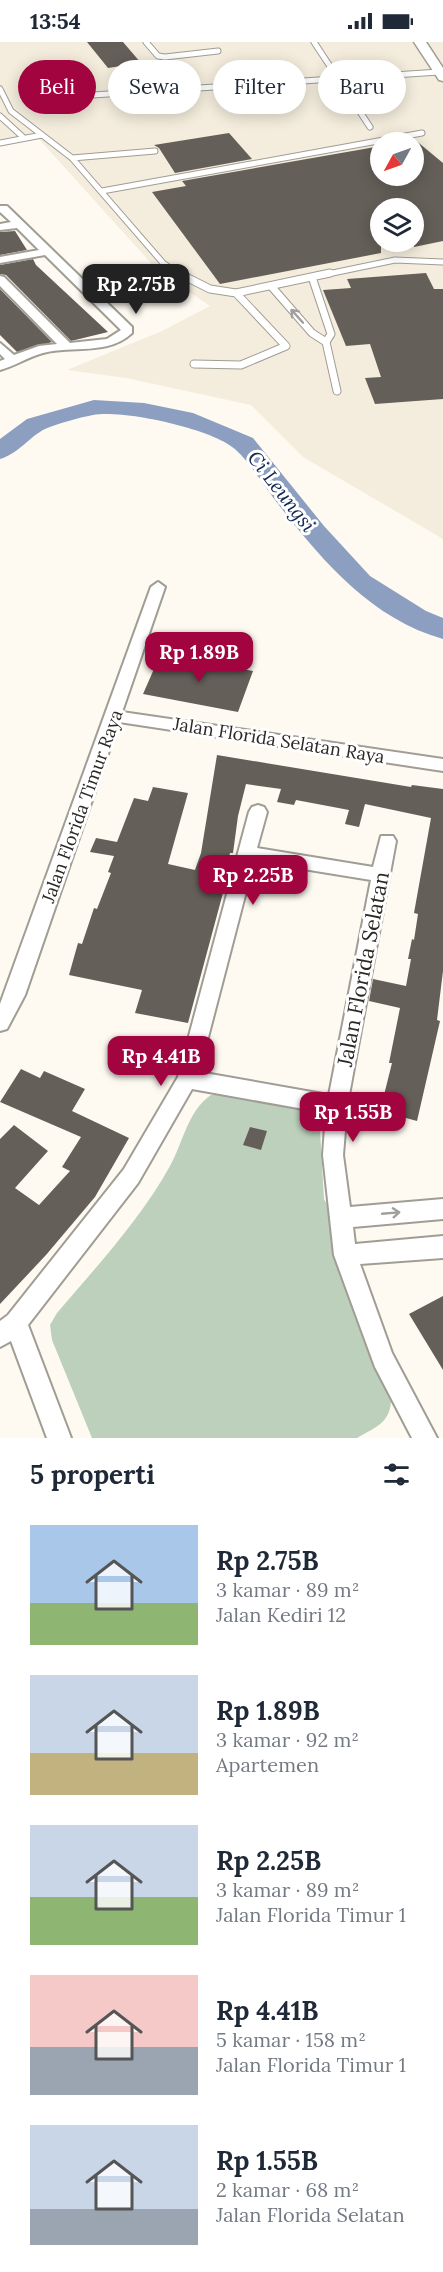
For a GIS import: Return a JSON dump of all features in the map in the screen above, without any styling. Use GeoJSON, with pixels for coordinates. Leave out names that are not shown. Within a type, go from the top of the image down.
{"type":"FeatureCollection","features":[{"type":"Feature","properties":{"kind":"street"},"geometry":{"type":"LineString","coordinates":[[420,42],[441,74]]}},
{"type":"Feature","properties":{"kind":"street"},"geometry":{"type":"LineString","coordinates":[[0,209],[3,208],[45,252],[128,330],[119,338],[105,342],[34,351],[0,366]]}},
{"type":"Feature","properties":{"kind":"street"},"geometry":{"type":"LineString","coordinates":[[0,227],[19,224]]}},
{"type":"Feature","properties":{"kind":"street"},"geometry":{"type":"LineString","coordinates":[[0,260],[45,252]]}},
{"type":"Feature","properties":{"kind":"street"},"geometry":{"type":"LineString","coordinates":[[0,279],[67,347]]}},
{"type":"Feature","properties":{"kind":"street"},"geometry":{"type":"LineString","coordinates":[[0,347],[13,361]]}},
{"type":"Feature","properties":{"kind":"street","name":"Jalan Florida Timur Raya"},"geometry":{"type":"LineString","coordinates":[[0,1023],[15,995],[158,587]]}},
{"type":"Feature","properties":{"kind":"street","name":"Jalan Florida Selatan Raya"},"geometry":{"type":"LineString","coordinates":[[114,716],[443,765]]}},
{"type":"Feature","properties":{"kind":"street"},"geometry":{"type":"LineString","coordinates":[[60,1438],[8,1329],[131,1176],[188,1079],[258,812]]}},
{"type":"Feature","properties":{"kind":"street","name":"Jalan Florida Selatan"},"geometry":{"type":"LineString","coordinates":[[387,841],[337,1106],[333,1155],[345,1255],[383,1359],[416,1435]]}},
{"type":"Feature","properties":{"kind":"street"},"geometry":{"type":"LineString","coordinates":[[247,853],[381,875]]}},
{"type":"Feature","properties":{"kind":"street"},"geometry":{"type":"LineString","coordinates":[[188,1079],[337,1106]]}},
{"type":"Feature","properties":{"kind":"street"},"geometry":{"type":"LineString","coordinates":[[340,1218],[443,1209]]}},
{"type":"Feature","properties":{"kind":"street"},"geometry":{"type":"LineString","coordinates":[[345,1255],[443,1247]]}},
{"type":"Feature","properties":{"kind":"lane"},"geometry":{"type":"LineString","coordinates":[[146,42],[158,56],[165,57],[218,51]]}},
{"type":"Feature","properties":{"kind":"lane"},"geometry":{"type":"LineString","coordinates":[[314,42],[325,60]]}},
{"type":"Feature","properties":{"kind":"lane"},"geometry":{"type":"LineString","coordinates":[[406,76],[441,74]]}},
{"type":"Feature","properties":{"kind":"lane"},"geometry":{"type":"LineString","coordinates":[[96,95],[318,81]]}},
{"type":"Feature","properties":{"kind":"lane"},"geometry":{"type":"LineString","coordinates":[[0,89],[11,111],[72,158],[163,263],[182,276],[210,289],[236,293],[395,260],[443,262]]}},
{"type":"Feature","properties":{"kind":"lane"},"geometry":{"type":"LineString","coordinates":[[361,114],[370,127]]}},
{"type":"Feature","properties":{"kind":"lane"},"geometry":{"type":"LineString","coordinates":[[0,116],[24,138]]}},
{"type":"Feature","properties":{"kind":"lane"},"geometry":{"type":"LineString","coordinates":[[0,143],[42,135]]}},
{"type":"Feature","properties":{"kind":"lane"},"geometry":{"type":"LineString","coordinates":[[102,191],[370,142]]}},
{"type":"Feature","properties":{"kind":"lane"},"geometry":{"type":"LineString","coordinates":[[72,158],[155,151]]}},
{"type":"Feature","properties":{"kind":"lane"},"geometry":{"type":"LineString","coordinates":[[312,278],[331,334],[326,342],[337,392]]}},
{"type":"Feature","properties":{"kind":"lane"},"geometry":{"type":"LineString","coordinates":[[271,286],[312,333],[326,342]]}},
{"type":"Feature","properties":{"kind":"lane"},"geometry":{"type":"LineString","coordinates":[[194,364],[241,365],[286,346],[236,293]]}},
{"type":"Feature","properties":{"kind":"shaded area"},"geometry":{"type":"Polygon","coordinates":[[[0,42],[443,42],[443,539],[303,457],[251,405],[126,378],[67,370],[162,331],[210,306],[159,272],[38,138],[0,146],[0,42]]]}},
{"type":"Feature","properties":{"kind":"green space"},"geometry":{"type":"Polygon","coordinates":[[[211,1095],[265,1100],[294,1107],[316,1116],[320,1130],[324,1199],[351,1247],[354,1315],[391,1391],[390,1409],[387,1416],[378,1425],[357,1438],[92,1438],[52,1340],[50,1325],[57,1313],[145,1205],[175,1157],[191,1118],[203,1101],[211,1095]]]}},
{"type":"Feature","properties":{"kind":"building"},"geometry":{"type":"Polygon","coordinates":[[[87,42],[123,42],[138,60],[108,60],[108,68],[87,42]]]}},
{"type":"Feature","properties":{"kind":"building"},"geometry":{"type":"Polygon","coordinates":[[[229,133],[252,159],[175,173],[159,148],[154,145],[229,133]]]}},
{"type":"Feature","properties":{"kind":"building"},"geometry":{"type":"Polygon","coordinates":[[[424,147],[443,163],[443,241],[424,245],[424,198],[370,198],[370,252],[381,253],[220,284],[152,192],[186,186],[182,181],[370,148],[370,186],[424,186],[424,147]]]}},
{"type":"Feature","properties":{"kind":"building"},"geometry":{"type":"Polygon","coordinates":[[[15,231],[27,250],[0,255],[0,232],[15,231]]]}},
{"type":"Feature","properties":{"kind":"building"},"geometry":{"type":"Polygon","coordinates":[[[33,259],[36,265],[108,332],[71,341],[6,275],[0,274],[0,265],[33,259]]]}},
{"type":"Feature","properties":{"kind":"building"},"geometry":{"type":"Polygon","coordinates":[[[426,273],[434,289],[443,289],[443,399],[375,404],[365,378],[381,377],[370,344],[346,346],[323,290],[351,288],[347,279],[426,273]]]}},
{"type":"Feature","properties":{"kind":"building"},"geometry":{"type":"Polygon","coordinates":[[[0,289],[52,342],[17,352],[0,335],[0,289]]]}},
{"type":"Feature","properties":{"kind":"building"},"geometry":{"type":"Polygon","coordinates":[[[161,653],[253,671],[238,712],[143,694],[161,653]]]}},
{"type":"Feature","properties":{"kind":"building"},"geometry":{"type":"Polygon","coordinates":[[[217,755],[411,787],[412,785],[443,789],[443,971],[437,1020],[440,1021],[417,1121],[380,1111],[392,1063],[389,1063],[400,1008],[369,1001],[373,979],[406,986],[411,959],[408,959],[418,914],[414,913],[431,818],[365,804],[359,827],[345,824],[349,810],[296,800],[294,805],[277,802],[281,789],[246,784],[238,816],[233,853],[230,853],[224,878],[227,878],[188,1023],[135,1013],[142,990],[69,975],[78,943],[82,944],[94,908],[97,909],[111,873],[108,872],[114,856],[90,852],[96,838],[117,842],[134,798],[148,801],[153,787],[188,793],[168,864],[195,870],[201,853],[217,755]]]}},
{"type":"Feature","properties":{"kind":"building"},"geometry":{"type":"Polygon","coordinates":[[[21,1069],[40,1078],[44,1071],[85,1089],[72,1111],[129,1138],[95,1197],[46,1255],[0,1304],[0,1139],[14,1125],[48,1151],[15,1188],[39,1205],[70,1171],[62,1167],[81,1137],[0,1102],[21,1069]]]}},
{"type":"Feature","properties":{"kind":"building"},"geometry":{"type":"Polygon","coordinates":[[[250,1127],[267,1131],[261,1150],[243,1145],[250,1127]]]}},
{"type":"Feature","properties":{"kind":"building"},"geometry":{"type":"Polygon","coordinates":[[[443,1296],[443,1370],[409,1314],[443,1296]]]}},
{"type":"Feature","properties":{"kind":"waterway","name":"Ci Leungsi"},"geometry":{"type":"LineString","coordinates":[[0,451],[36,424],[94,407],[144,410],[193,420],[244,443],[314,532],[360,582],[416,618],[443,629]]}}]}
